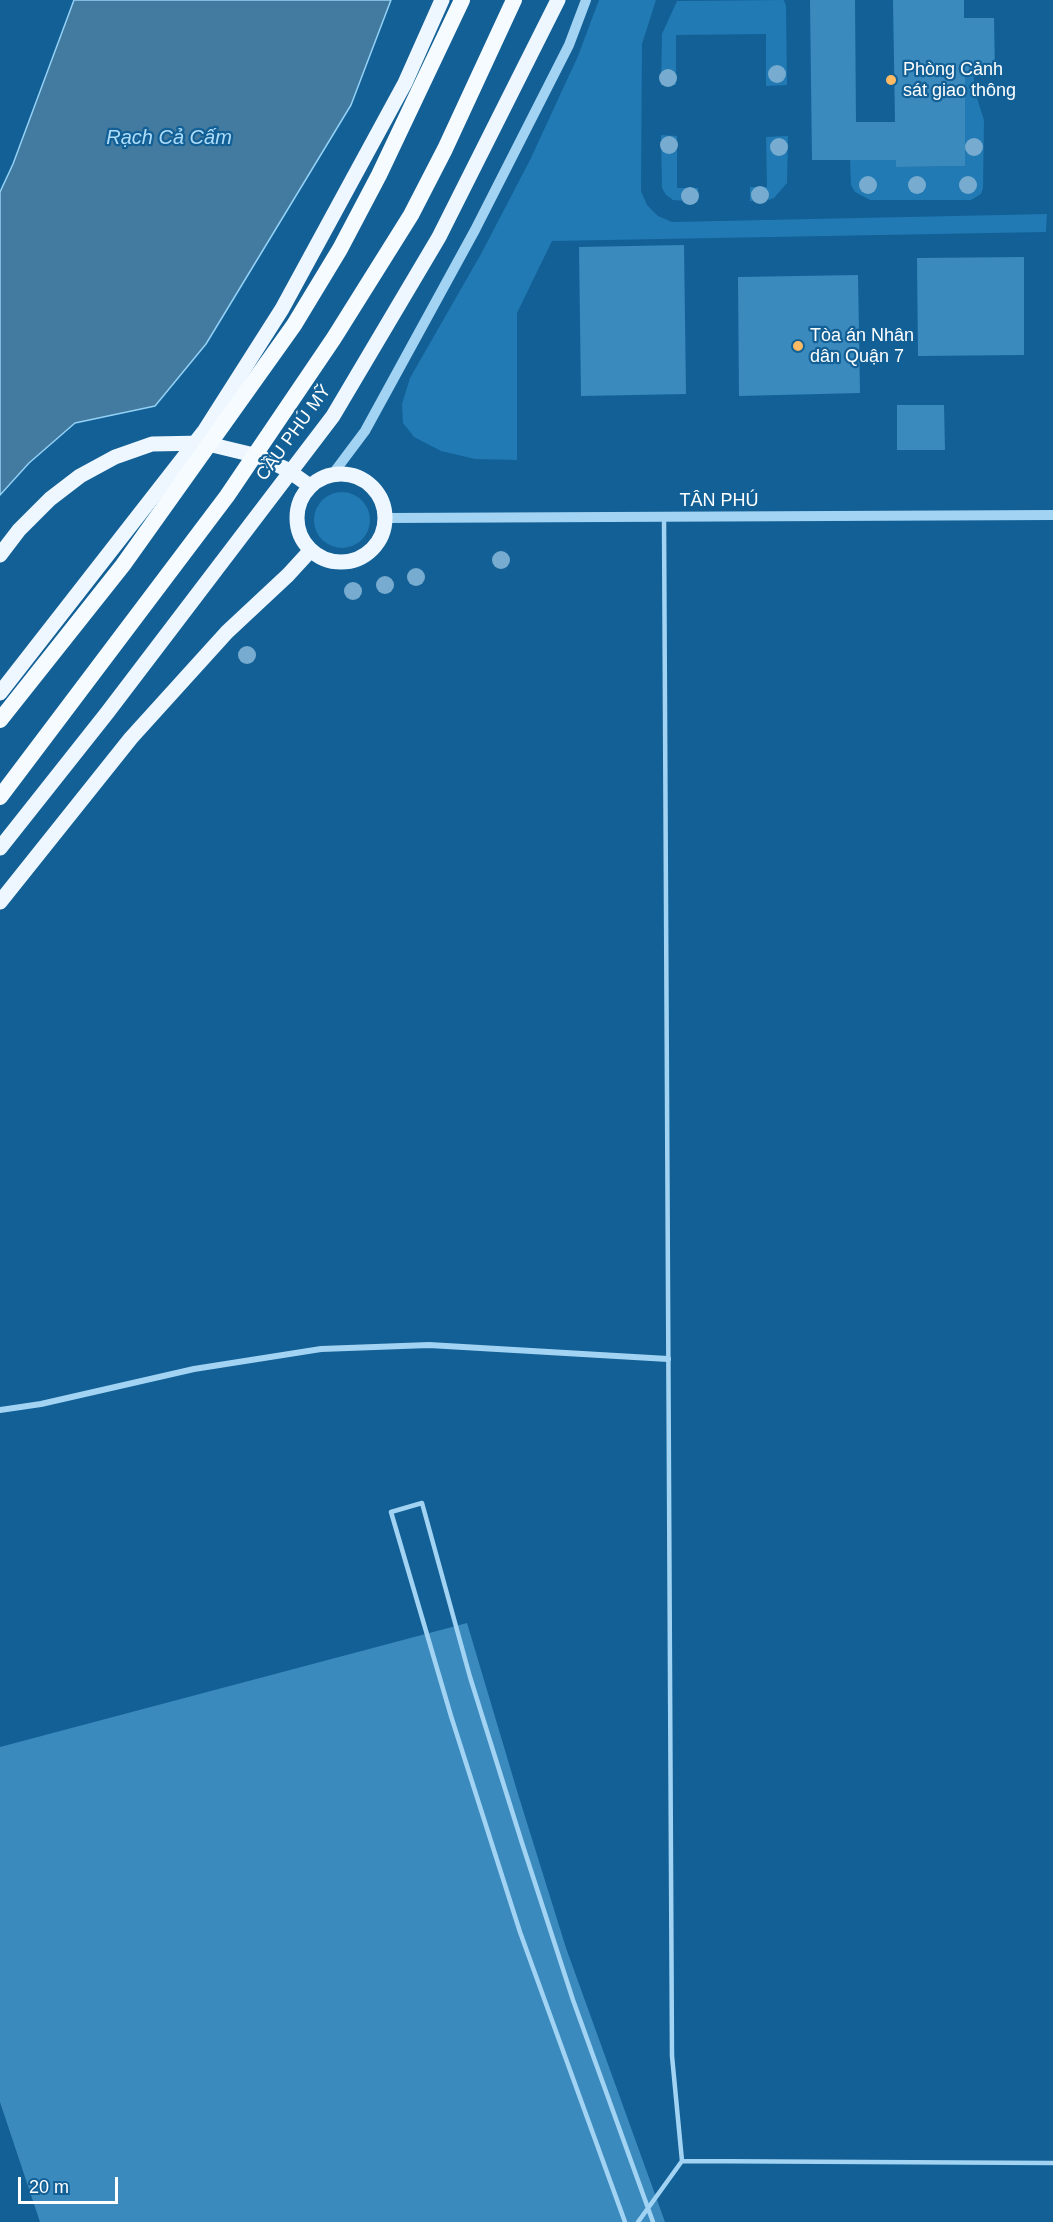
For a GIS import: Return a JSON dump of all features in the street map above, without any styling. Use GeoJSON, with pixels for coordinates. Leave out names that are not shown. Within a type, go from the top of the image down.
{"type":"FeatureCollection","features":[{"type":"Feature","properties":{"kind":"highway"},"geometry":{"type":"LineString","coordinates":[[0,720],[123,565],[294,325],[340,249],[380,175],[462,0]]}},
{"type":"Feature","properties":{"kind":"highway","name":"CẦU PHÚ MỸ"},"geometry":{"type":"LineString","coordinates":[[0,797],[227,496],[334,338],[411,215],[445,149],[514,0]]}},
{"type":"Feature","properties":{"kind":"main road"},"geometry":{"type":"LineString","coordinates":[[0,693],[205,430],[244,370],[323,237],[405,83],[442,0]]}},
{"type":"Feature","properties":{"kind":"main road","name":"CẦU PHÚ MỸ"},"geometry":{"type":"LineString","coordinates":[[0,848],[108,713],[333,416],[439,237],[558,0]]}},
{"type":"Feature","properties":{"kind":"main road"},"geometry":{"type":"LineString","coordinates":[[0,555],[19,530],[42,507],[80,476],[115,457],[152,444],[204,443],[258,456],[286,469],[310,486]]}},
{"type":"Feature","properties":{"kind":"main road"},"geometry":{"type":"LineString","coordinates":[[332,475],[356,476],[368,482],[376,490],[383,503],[386,518],[383,533],[376,546],[365,556],[351,562],[335,562],[322,558],[310,550],[302,539],[297,525],[297,510],[302,497],[310,486],[332,475]]}},
{"type":"Feature","properties":{"kind":"main road"},"geometry":{"type":"LineString","coordinates":[[0,902],[131,738],[227,632],[288,575],[310,550]]}},
{"type":"Feature","properties":{"kind":"street"},"geometry":{"type":"LineString","coordinates":[[332,475],[364,431],[475,230],[568,45],[586,0]]}},
{"type":"Feature","properties":{"kind":"street","name":"TÂN PHÚ"},"geometry":{"type":"LineString","coordinates":[[386,518],[1053,515]]}},
{"type":"Feature","properties":{"kind":"street"},"geometry":{"type":"LineString","coordinates":[[0,1410],[41,1404],[194,1369],[321,1349],[429,1345],[668,1359]]}},
{"type":"Feature","properties":{"kind":"lane"},"geometry":{"type":"LineString","coordinates":[[638,2222],[682,2161],[672,2056],[664,518]]}},
{"type":"Feature","properties":{"kind":"lane"},"geometry":{"type":"LineString","coordinates":[[625,2222],[520,1932],[448,1706],[391,1512],[422,1503],[467,1667],[522,1843],[573,2000],[653,2222]]}},
{"type":"Feature","properties":{"kind":"lane"},"geometry":{"type":"LineString","coordinates":[[682,2161],[1053,2163]]}},
{"type":"Feature","properties":{"kind":"shaded area"},"geometry":{"type":"Polygon","coordinates":[[[599,0],[656,0],[642,44],[641,191],[647,205],[658,216],[672,222],[1047,214],[1046,232],[552,241],[517,313],[517,460],[475,459],[441,451],[414,437],[403,423],[402,404],[410,378],[481,254],[530,160],[578,56],[599,0]]]}},
{"type":"Feature","properties":{"kind":"shaded area"},"geometry":{"type":"Polygon","coordinates":[[[784,0],[787,85],[766,86],[766,34],[676,35],[676,85],[661,85],[662,34],[677,1],[784,0]]]}},
{"type":"Feature","properties":{"kind":"shaded area"},"geometry":{"type":"Polygon","coordinates":[[[965,73],[973,73],[976,95],[984,120],[981,194],[971,200],[870,200],[855,192],[851,185],[850,160],[896,160],[896,167],[965,166],[965,73]]]}},
{"type":"Feature","properties":{"kind":"shaded area"},"geometry":{"type":"Polygon","coordinates":[[[661,135],[677,136],[677,188],[698,188],[698,202],[673,200],[662,188],[661,135]]]}},
{"type":"Feature","properties":{"kind":"shaded area"},"geometry":{"type":"Polygon","coordinates":[[[788,136],[787,183],[774,198],[765,201],[750,201],[750,187],[767,187],[766,137],[788,136]]]}},
{"type":"Feature","properties":{"kind":"shaded area"},"geometry":{"type":"Polygon","coordinates":[[[342,492],[353,494],[362,500],[368,509],[370,520],[368,531],[362,540],[353,546],[342,548],[331,546],[322,540],[316,531],[314,520],[316,509],[322,500],[331,494],[342,492]]]}},
{"type":"Feature","properties":{"kind":"water","name":"Rạch Cả Cấm"},"geometry":{"type":"Polygon","coordinates":[[[74,0],[391,0],[351,105],[206,344],[155,406],[75,423],[29,463],[0,495],[0,192],[13,164],[74,0]]]}},
{"type":"Feature","properties":{"kind":"building"},"geometry":{"type":"Polygon","coordinates":[[[810,0],[855,0],[856,122],[895,122],[893,0],[964,0],[964,18],[994,18],[995,73],[965,73],[965,166],[896,167],[896,160],[812,160],[810,0]]]}},
{"type":"Feature","properties":{"kind":"building"},"geometry":{"type":"Polygon","coordinates":[[[684,245],[686,394],[581,396],[579,247],[684,245]]]}},
{"type":"Feature","properties":{"kind":"building"},"geometry":{"type":"Polygon","coordinates":[[[1024,257],[1024,355],[918,356],[917,258],[1024,257]]]}},
{"type":"Feature","properties":{"kind":"building"},"geometry":{"type":"Polygon","coordinates":[[[858,275],[860,393],[739,396],[738,277],[858,275]]]}},
{"type":"Feature","properties":{"kind":"building"},"geometry":{"type":"Polygon","coordinates":[[[897,405],[944,405],[945,450],[897,450],[897,405]]]}},
{"type":"Feature","properties":{"kind":"building"},"geometry":{"type":"Polygon","coordinates":[[[467,1623],[566,1948],[665,2222],[40,2222],[0,2102],[0,1747],[467,1623]]]}},
{"type":"Feature","properties":{"kind":"place","name":"Phòng Cảnh sát giao thông"},"geometry":{"type":"Point","coordinates":[891,80]}},
{"type":"Feature","properties":{"kind":"place","name":"Tòa án Nhân dân Quận 7"},"geometry":{"type":"Point","coordinates":[798,346]}}]}
